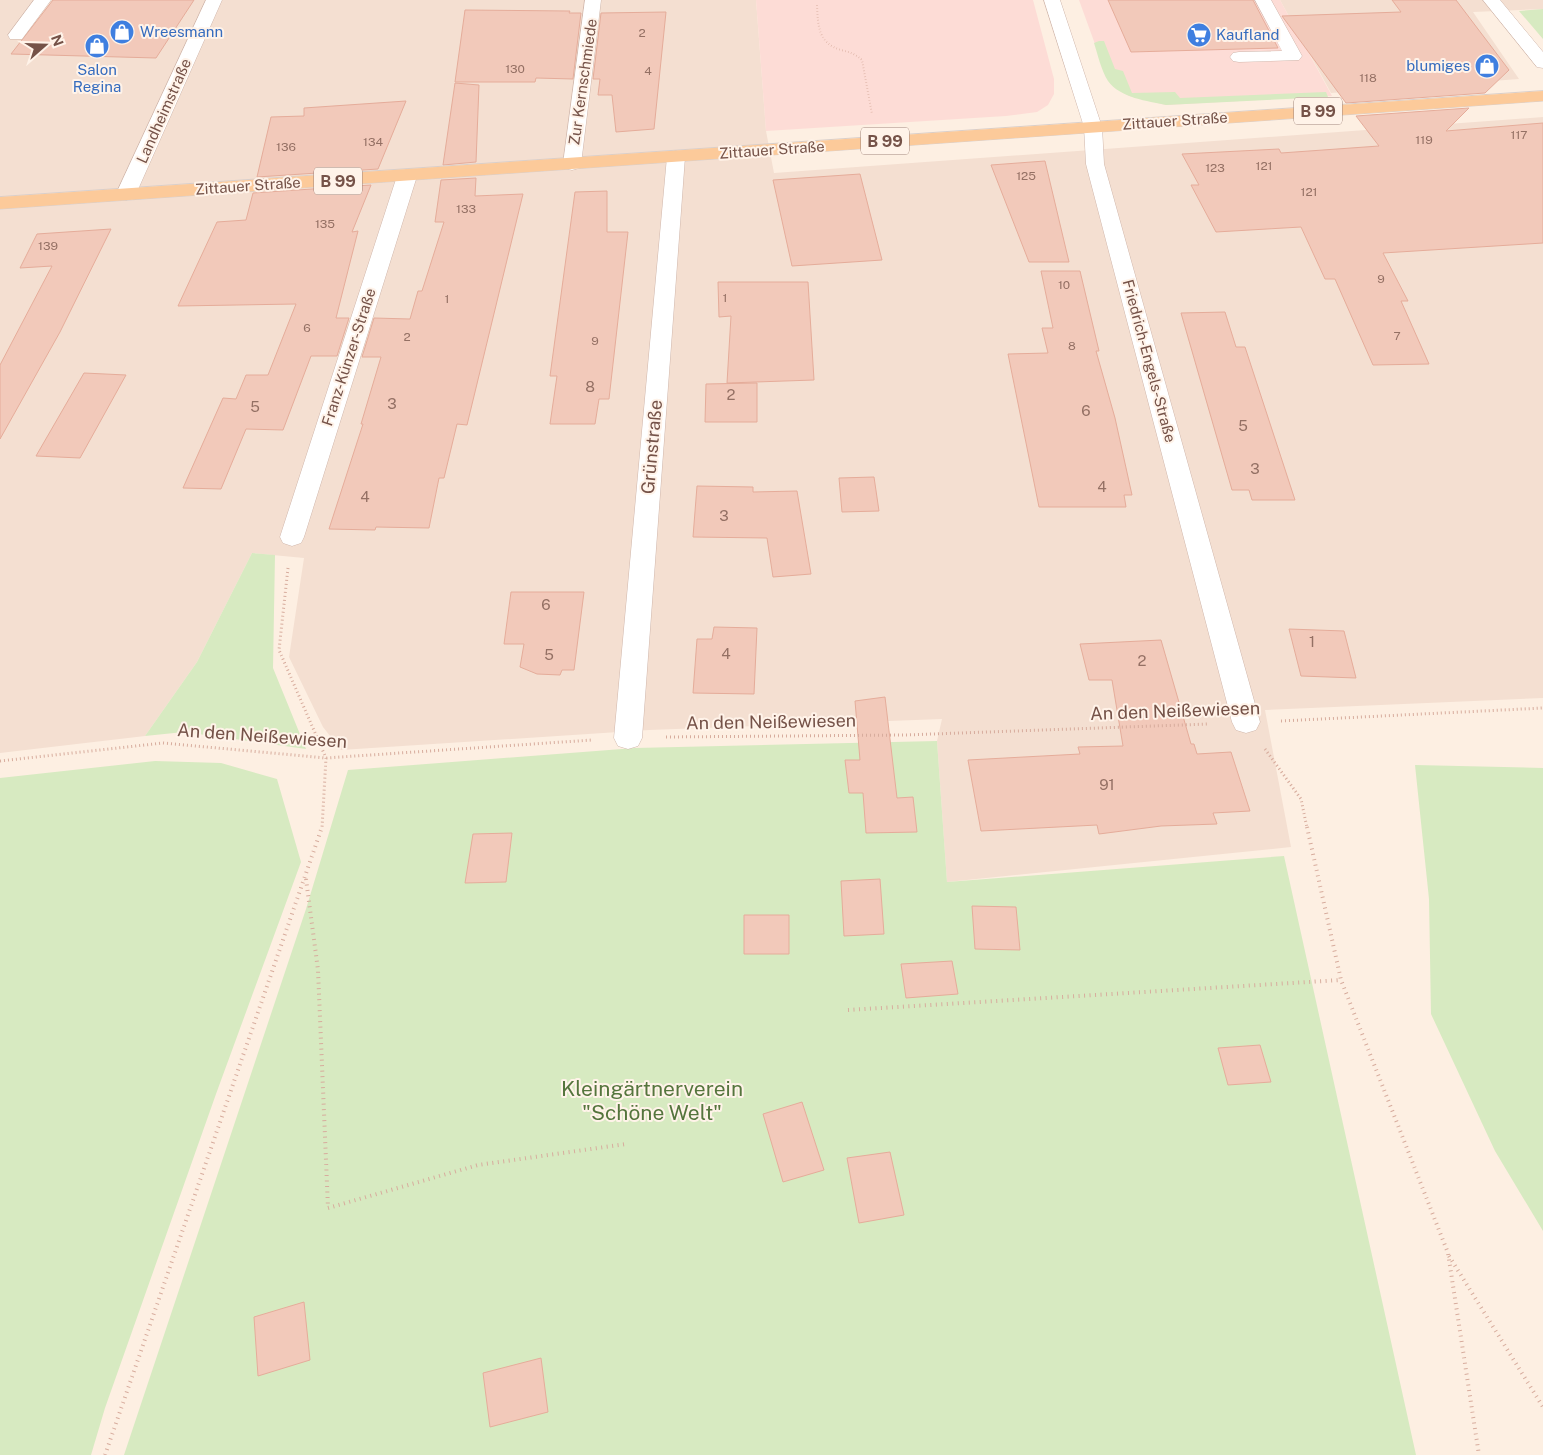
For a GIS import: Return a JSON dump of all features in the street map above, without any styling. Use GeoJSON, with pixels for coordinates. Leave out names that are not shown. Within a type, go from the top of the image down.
{"type":"FeatureCollection","features":[{"type":"Feature","properties":{"kind":"main road","name":"Zittauer Straße"},"geometry":{"type":"LineString","coordinates":[[0,203],[1543,96]]}},
{"type":"Feature","properties":{"kind":"street"},"geometry":{"type":"LineString","coordinates":[[16,36],[43,0]]}},
{"type":"Feature","properties":{"kind":"street","name":"Landheimstraße"},"geometry":{"type":"LineString","coordinates":[[126,194],[214,0]]}},
{"type":"Feature","properties":{"kind":"street","name":"Zur Kernschmiede"},"geometry":{"type":"LineString","coordinates":[[572,164],[593,0]]}},
{"type":"Feature","properties":{"kind":"street","name":"Friedrich-Engels-Straße"},"geometry":{"type":"LineString","coordinates":[[1052,0],[1093,127],[1095,164],[1246,722]]}},
{"type":"Feature","properties":{"kind":"street"},"geometry":{"type":"LineString","coordinates":[[1239,57],[1294,56],[1263,0]]}},
{"type":"Feature","properties":{"kind":"street"},"geometry":{"type":"LineString","coordinates":[[1491,0],[1543,64]]}},
{"type":"Feature","properties":{"kind":"street","name":"Grünstraße"},"geometry":{"type":"LineString","coordinates":[[628,738],[676,157]]}},
{"type":"Feature","properties":{"kind":"street","name":"Franz-Künzer-Straße"},"geometry":{"type":"LineString","coordinates":[[292,537],[407,176]]}},
{"type":"Feature","properties":{"kind":"path"},"geometry":{"type":"LineString","coordinates":[[817,5],[818,28],[822,40],[834,48],[858,55],[862,60],[878,142]]}},
{"type":"Feature","properties":{"kind":"path"},"geometry":{"type":"LineString","coordinates":[[106,1455],[322,829],[326,758],[279,650],[292,537]]}},
{"type":"Feature","properties":{"kind":"path","name":"An den Neißewiesen"},"geometry":{"type":"LineString","coordinates":[[0,761],[163,743],[326,758],[628,738],[905,735],[1543,708]]}},
{"type":"Feature","properties":{"kind":"path"},"geometry":{"type":"LineString","coordinates":[[1246,722],[1301,799],[1341,980],[1448,1253],[1543,1407]]}},
{"type":"Feature","properties":{"kind":"path"},"geometry":{"type":"LineString","coordinates":[[306,878],[318,970],[328,1208],[478,1165],[626,1144]]}},
{"type":"Feature","properties":{"kind":"path"},"geometry":{"type":"LineString","coordinates":[[848,1010],[1341,980]]}},
{"type":"Feature","properties":{"kind":"path"},"geometry":{"type":"LineString","coordinates":[[1448,1253],[1479,1455]]}},
{"type":"Feature","properties":{"kind":"shaded area"},"geometry":{"type":"Polygon","coordinates":[[[0,0],[756,0],[766,131],[774,173],[1543,117],[1543,698],[1265,710],[1291,847],[947,882],[937,741],[942,719],[649,730],[341,750],[323,727],[289,657],[304,558],[252,553],[197,662],[145,736],[0,753],[0,0]]]}},
{"type":"Feature","properties":{"kind":"shaded area"},"geometry":{"type":"Polygon","coordinates":[[[756,0],[1033,0],[1054,79],[1054,94],[1048,105],[1037,112],[1006,116],[766,131],[756,0]]]}},
{"type":"Feature","properties":{"kind":"shaded area"},"geometry":{"type":"Polygon","coordinates":[[[1079,0],[1280,0],[1332,96],[1166,105],[1129,96],[1114,87],[1108,80],[1079,0]]]}},
{"type":"Feature","properties":{"kind":"shaded area"},"geometry":{"type":"Polygon","coordinates":[[[1280,0],[1543,0],[1543,9],[1473,12],[1519,79],[1331,93],[1280,0]]]}},
{"type":"Feature","properties":{"kind":"green space"},"geometry":{"type":"Polygon","coordinates":[[[1543,9],[1543,39],[1519,11],[1543,9]]]}},
{"type":"Feature","properties":{"kind":"green space"},"geometry":{"type":"Polygon","coordinates":[[[1104,41],[1115,69],[1123,71],[1132,93],[1175,92],[1180,98],[1326,92],[1328,97],[1166,105],[1143,100],[1127,95],[1113,87],[1108,81],[1094,43],[1104,41]]]}},
{"type":"Feature","properties":{"kind":"green space"},"geometry":{"type":"Polygon","coordinates":[[[252,553],[275,555],[273,668],[306,749],[184,732],[145,736],[197,662],[252,553]]]}},
{"type":"Feature","properties":{"kind":"green space","name":"Kleingärtnerverein \"Schöne Welt\""},"geometry":{"type":"Polygon","coordinates":[[[937,741],[947,882],[1284,856],[1416,1455],[124,1455],[306,909],[348,770],[635,748],[937,741]]]}},
{"type":"Feature","properties":{"kind":"green space"},"geometry":{"type":"Polygon","coordinates":[[[155,761],[221,763],[277,779],[301,862],[216,1094],[105,1408],[91,1455],[0,1455],[0,778],[155,761]]]}},
{"type":"Feature","properties":{"kind":"green space"},"geometry":{"type":"Polygon","coordinates":[[[1415,765],[1543,768],[1543,1231],[1495,1151],[1431,1014],[1429,899],[1415,765]]]}},
{"type":"Feature","properties":{"kind":"building","name":"Wreesmann"},"geometry":{"type":"Polygon","coordinates":[[[53,0],[194,0],[156,58],[11,54],[53,0]]]}},
{"type":"Feature","properties":{"kind":"building","name":"Kaufland"},"geometry":{"type":"Polygon","coordinates":[[[1108,0],[1253,0],[1278,48],[1131,52],[1108,0]]]}},
{"type":"Feature","properties":{"kind":"building"},"geometry":{"type":"Polygon","coordinates":[[[1392,0],[1456,0],[1509,70],[1485,93],[1346,103],[1282,16],[1401,12],[1392,0]]]}},
{"type":"Feature","properties":{"kind":"building"},"geometry":{"type":"Polygon","coordinates":[[[465,10],[570,11],[569,13],[581,13],[573,79],[536,78],[535,82],[455,82],[465,10]]]}},
{"type":"Feature","properties":{"kind":"building"},"geometry":{"type":"Polygon","coordinates":[[[666,12],[654,129],[616,132],[612,95],[598,95],[600,79],[593,79],[601,13],[666,12]]]}},
{"type":"Feature","properties":{"kind":"building"},"geometry":{"type":"Polygon","coordinates":[[[455,83],[479,85],[476,162],[443,165],[455,83]]]}},
{"type":"Feature","properties":{"kind":"building"},"geometry":{"type":"Polygon","coordinates":[[[406,101],[378,169],[257,177],[271,117],[304,116],[304,108],[406,101]]]}},
{"type":"Feature","properties":{"kind":"building"},"geometry":{"type":"Polygon","coordinates":[[[1469,108],[1446,131],[1543,123],[1543,243],[1383,253],[1408,301],[1401,301],[1429,364],[1373,365],[1335,279],[1325,279],[1301,227],[1216,232],[1191,185],[1199,185],[1182,154],[1279,149],[1281,153],[1379,146],[1356,116],[1469,108]]]}},
{"type":"Feature","properties":{"kind":"building"},"geometry":{"type":"Polygon","coordinates":[[[1045,161],[1069,262],[1029,262],[991,165],[1045,161]]]}},
{"type":"Feature","properties":{"kind":"building"},"geometry":{"type":"Polygon","coordinates":[[[860,174],[882,260],[792,266],[773,180],[860,174]]]}},
{"type":"Feature","properties":{"kind":"building"},"geometry":{"type":"Polygon","coordinates":[[[476,178],[475,196],[523,194],[467,425],[457,424],[444,478],[439,478],[429,528],[376,527],[375,530],[329,529],[363,424],[361,424],[381,357],[362,357],[374,318],[410,319],[418,291],[422,291],[444,222],[435,222],[441,180],[476,178]]]}},
{"type":"Feature","properties":{"kind":"building"},"geometry":{"type":"Polygon","coordinates":[[[371,185],[352,232],[358,231],[336,318],[349,318],[337,356],[311,356],[283,430],[246,429],[221,489],[183,488],[223,398],[236,399],[246,375],[268,375],[296,304],[178,306],[217,222],[246,220],[253,193],[371,185]]]}},
{"type":"Feature","properties":{"kind":"building"},"geometry":{"type":"Polygon","coordinates":[[[607,191],[607,232],[628,232],[609,399],[599,399],[595,424],[550,424],[557,376],[550,376],[575,192],[607,191]]]}},
{"type":"Feature","properties":{"kind":"building"},"geometry":{"type":"Polygon","coordinates":[[[111,229],[60,332],[0,439],[0,365],[52,266],[20,268],[37,234],[111,229]]]}},
{"type":"Feature","properties":{"kind":"building"},"geometry":{"type":"Polygon","coordinates":[[[1041,271],[1080,271],[1099,351],[1096,351],[1115,418],[1132,495],[1124,495],[1126,507],[1039,507],[1008,354],[1048,353],[1042,328],[1053,328],[1041,271]]]}},
{"type":"Feature","properties":{"kind":"building"},"geometry":{"type":"Polygon","coordinates":[[[718,282],[808,282],[814,380],[727,383],[731,316],[719,317],[718,282]]]}},
{"type":"Feature","properties":{"kind":"building"},"geometry":{"type":"Polygon","coordinates":[[[1225,312],[1236,347],[1245,347],[1295,500],[1252,500],[1249,490],[1232,490],[1181,313],[1225,312]]]}},
{"type":"Feature","properties":{"kind":"building"},"geometry":{"type":"Polygon","coordinates":[[[84,373],[126,375],[80,458],[36,456],[84,373]]]}},
{"type":"Feature","properties":{"kind":"building"},"geometry":{"type":"Polygon","coordinates":[[[757,383],[757,422],[705,422],[706,384],[757,383]]]}},
{"type":"Feature","properties":{"kind":"building"},"geometry":{"type":"Polygon","coordinates":[[[874,477],[879,511],[842,512],[839,478],[874,477]]]}},
{"type":"Feature","properties":{"kind":"building"},"geometry":{"type":"Polygon","coordinates":[[[697,486],[753,487],[753,492],[797,491],[811,574],[773,577],[767,538],[693,537],[697,486]]]}},
{"type":"Feature","properties":{"kind":"building"},"geometry":{"type":"Polygon","coordinates":[[[511,592],[584,592],[574,670],[562,670],[560,675],[537,674],[520,667],[524,644],[504,644],[511,592]]]}},
{"type":"Feature","properties":{"kind":"building"},"geometry":{"type":"Polygon","coordinates":[[[714,627],[757,628],[754,694],[693,693],[697,639],[712,639],[714,627]]]}},
{"type":"Feature","properties":{"kind":"building"},"geometry":{"type":"Polygon","coordinates":[[[1289,629],[1344,631],[1356,678],[1301,676],[1289,629]]]}},
{"type":"Feature","properties":{"kind":"building"},"geometry":{"type":"Polygon","coordinates":[[[1161,640],[1191,744],[1194,744],[1197,754],[1231,752],[1250,811],[1213,813],[1217,824],[1161,826],[1099,834],[1097,825],[981,831],[968,760],[1080,754],[1078,747],[1123,746],[1112,680],[1089,680],[1080,644],[1161,640]]]}},
{"type":"Feature","properties":{"kind":"building"},"geometry":{"type":"Polygon","coordinates":[[[885,697],[897,798],[913,797],[917,832],[866,833],[863,793],[849,793],[845,760],[860,760],[855,701],[885,697]]]}},
{"type":"Feature","properties":{"kind":"building"},"geometry":{"type":"Polygon","coordinates":[[[512,833],[506,882],[465,883],[473,834],[512,833]]]}},
{"type":"Feature","properties":{"kind":"building"},"geometry":{"type":"Polygon","coordinates":[[[880,879],[884,934],[844,936],[841,881],[880,879]]]}},
{"type":"Feature","properties":{"kind":"building"},"geometry":{"type":"Polygon","coordinates":[[[972,906],[1016,907],[1020,950],[975,949],[972,906]]]}},
{"type":"Feature","properties":{"kind":"building"},"geometry":{"type":"Polygon","coordinates":[[[744,915],[789,915],[789,954],[744,954],[744,915]]]}},
{"type":"Feature","properties":{"kind":"building"},"geometry":{"type":"Polygon","coordinates":[[[952,961],[958,994],[906,998],[901,964],[952,961]]]}},
{"type":"Feature","properties":{"kind":"building"},"geometry":{"type":"Polygon","coordinates":[[[1260,1045],[1271,1082],[1228,1085],[1218,1048],[1260,1045]]]}},
{"type":"Feature","properties":{"kind":"building"},"geometry":{"type":"Polygon","coordinates":[[[802,1102],[824,1170],[783,1182],[763,1114],[802,1102]]]}},
{"type":"Feature","properties":{"kind":"building"},"geometry":{"type":"Polygon","coordinates":[[[890,1152],[904,1215],[859,1223],[847,1158],[890,1152]]]}},
{"type":"Feature","properties":{"kind":"building"},"geometry":{"type":"Polygon","coordinates":[[[304,1302],[310,1360],[258,1376],[254,1317],[304,1302]]]}},
{"type":"Feature","properties":{"kind":"building"},"geometry":{"type":"Polygon","coordinates":[[[541,1358],[548,1412],[490,1427],[483,1373],[541,1358]]]}},
{"type":"Feature","properties":{"kind":"place","name":"Wreesmann"},"geometry":{"type":"Point","coordinates":[122,32]}},
{"type":"Feature","properties":{"kind":"place","name":"Kaufland"},"geometry":{"type":"Point","coordinates":[1199,35]}},
{"type":"Feature","properties":{"kind":"place","name":"Salon Regina"},"geometry":{"type":"Point","coordinates":[97,46]}},
{"type":"Feature","properties":{"kind":"place","name":"blumiges"},"geometry":{"type":"Point","coordinates":[1487,66]}}]}
